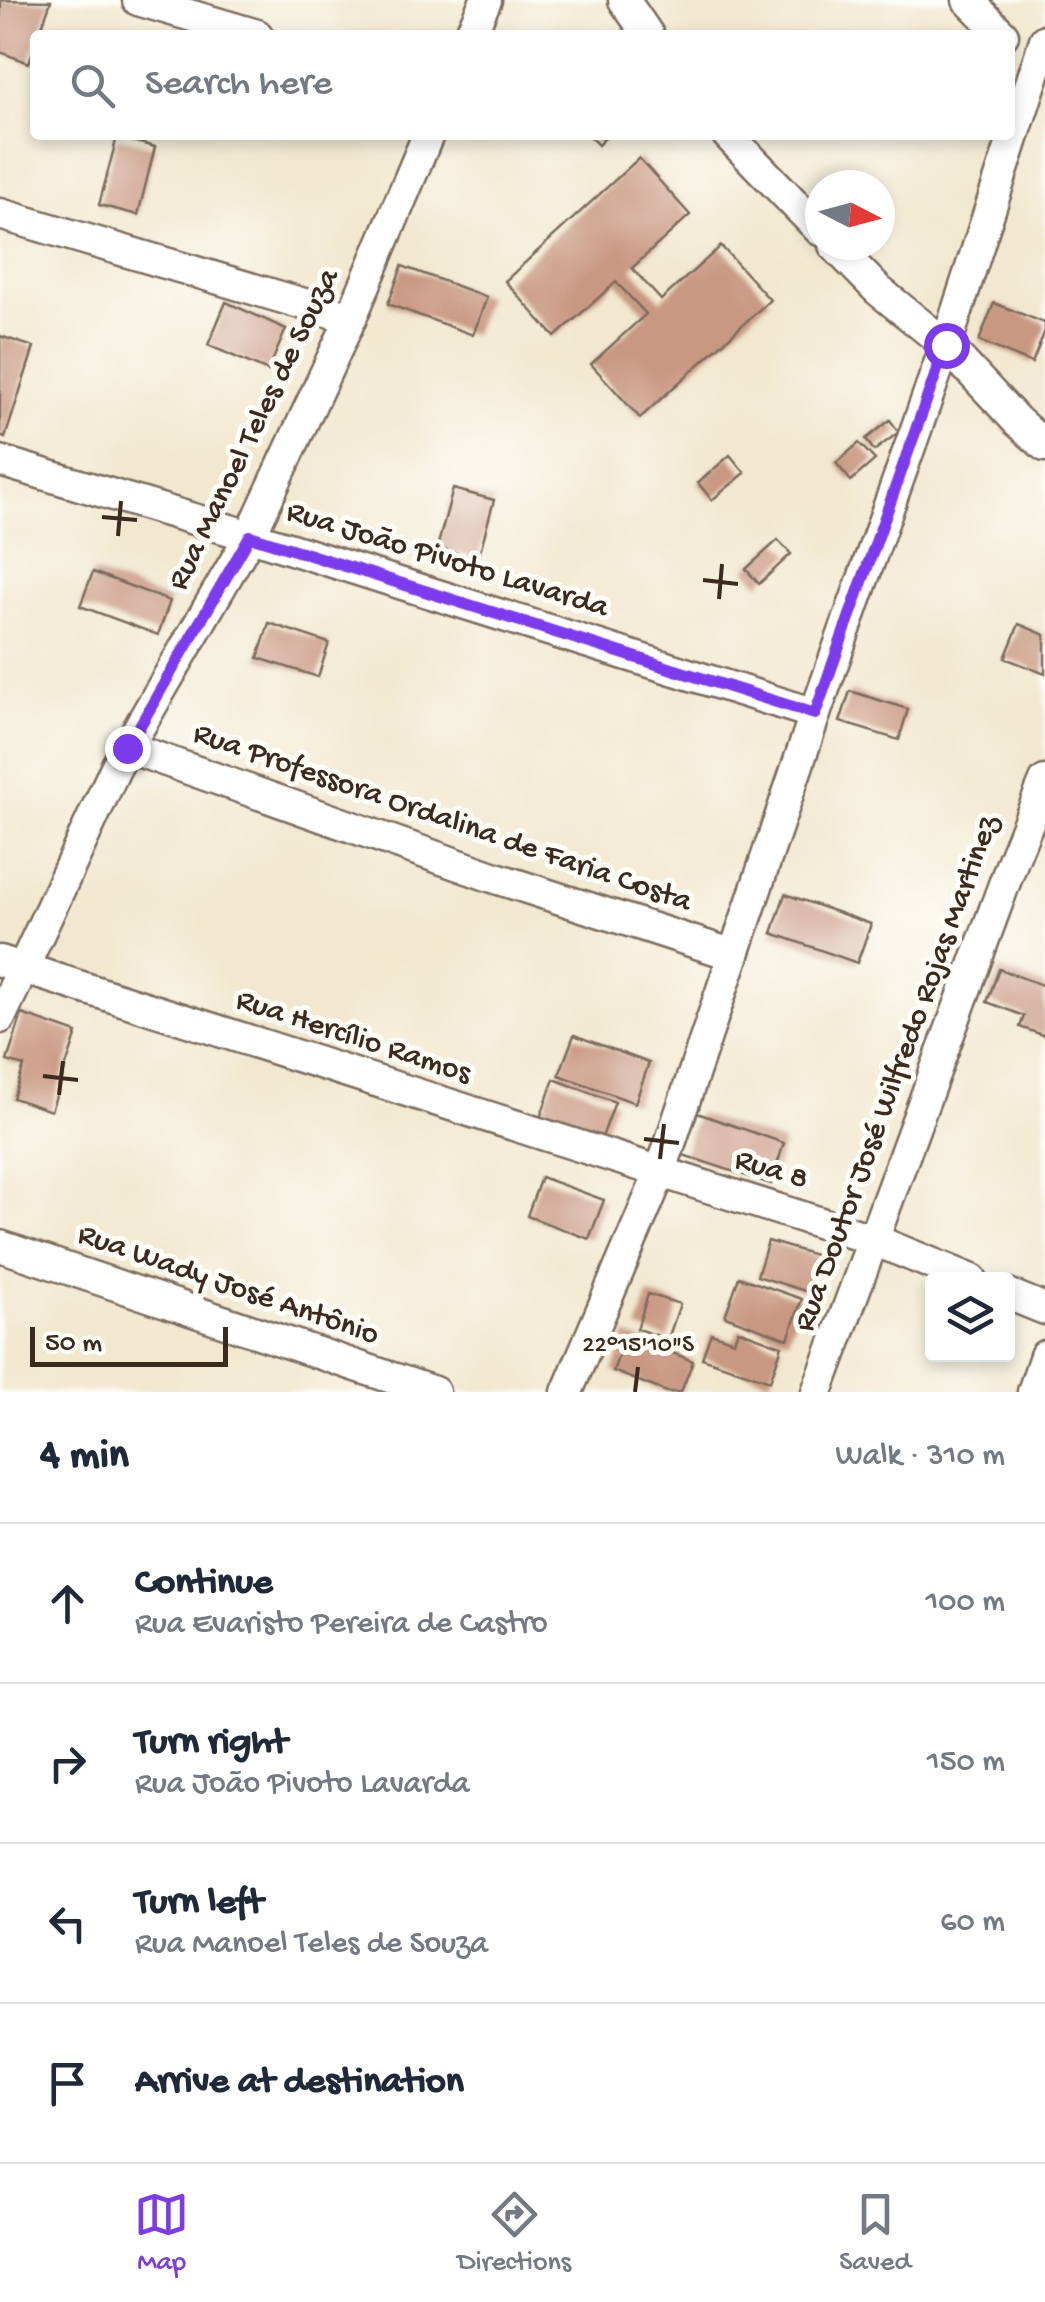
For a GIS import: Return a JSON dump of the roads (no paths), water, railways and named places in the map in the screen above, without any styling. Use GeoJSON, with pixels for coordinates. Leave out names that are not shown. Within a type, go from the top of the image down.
{"type":"FeatureCollection","features":[{"type":"Feature","properties":{"kind":"street"},"geometry":{"type":"LineString","coordinates":[[138,0],[189,7],[244,30]]}},
{"type":"Feature","properties":{"kind":"street"},"geometry":{"type":"LineString","coordinates":[[472,30],[486,0]]}},
{"type":"Feature","properties":{"kind":"street"},"geometry":{"type":"LineString","coordinates":[[624,0],[645,30]]}},
{"type":"Feature","properties":{"kind":"street"},"geometry":{"type":"LineString","coordinates":[[968,0],[999,30]]}},
{"type":"Feature","properties":{"kind":"street"},"geometry":{"type":"LineString","coordinates":[[567,1392],[660,1173],[1042,60],[1015,44]]}},
{"type":"Feature","properties":{"kind":"street","name":"Rua Manoel Teles de Souza"},"geometry":{"type":"LineString","coordinates":[[0,1018],[12,966],[116,766],[250,536],[351,318],[426,140]]}},
{"type":"Feature","properties":{"kind":"street"},"geometry":{"type":"LineString","coordinates":[[733,140],[805,215]]}},
{"type":"Feature","properties":{"kind":"street"},"geometry":{"type":"LineString","coordinates":[[0,214],[351,318]]}},
{"type":"Feature","properties":{"kind":"street"},"geometry":{"type":"LineString","coordinates":[[849,260],[878,290],[946,345],[1016,421],[1045,446]]}},
{"type":"Feature","properties":{"kind":"street","name":"Rua João Pivoto Lavarda"},"geometry":{"type":"LineString","coordinates":[[2,467],[250,536],[815,714]]}},
{"type":"Feature","properties":{"kind":"street","name":"Rua Professora Ordalina de Faria Costa"},"geometry":{"type":"LineString","coordinates":[[127,748],[493,877],[734,955]]}},
{"type":"Feature","properties":{"kind":"street","name":"Rua Doutor José Wilfredo Rojas Martinez"},"geometry":{"type":"LineString","coordinates":[[817,1392],[1045,781]]}},
{"type":"Feature","properties":{"kind":"street","name":"Rua Hercílio Ramos"},"geometry":{"type":"LineString","coordinates":[[12,966],[660,1173]]}},
{"type":"Feature","properties":{"kind":"street","name":"Rua 8"},"geometry":{"type":"LineString","coordinates":[[660,1173],[874,1240],[952,1272]]}},
{"type":"Feature","properties":{"kind":"street","name":"Rua Wady José Antônio"},"geometry":{"type":"LineString","coordinates":[[0,1246],[434,1392]]}},
{"type":"Feature","properties":{"kind":"street"},"geometry":{"type":"LineString","coordinates":[[1015,1297],[1045,1309]]}},
{"type":"Feature","properties":{"kind":"street"},"geometry":{"type":"LineString","coordinates":[[1033,1392],[1045,1356]]}}]}
